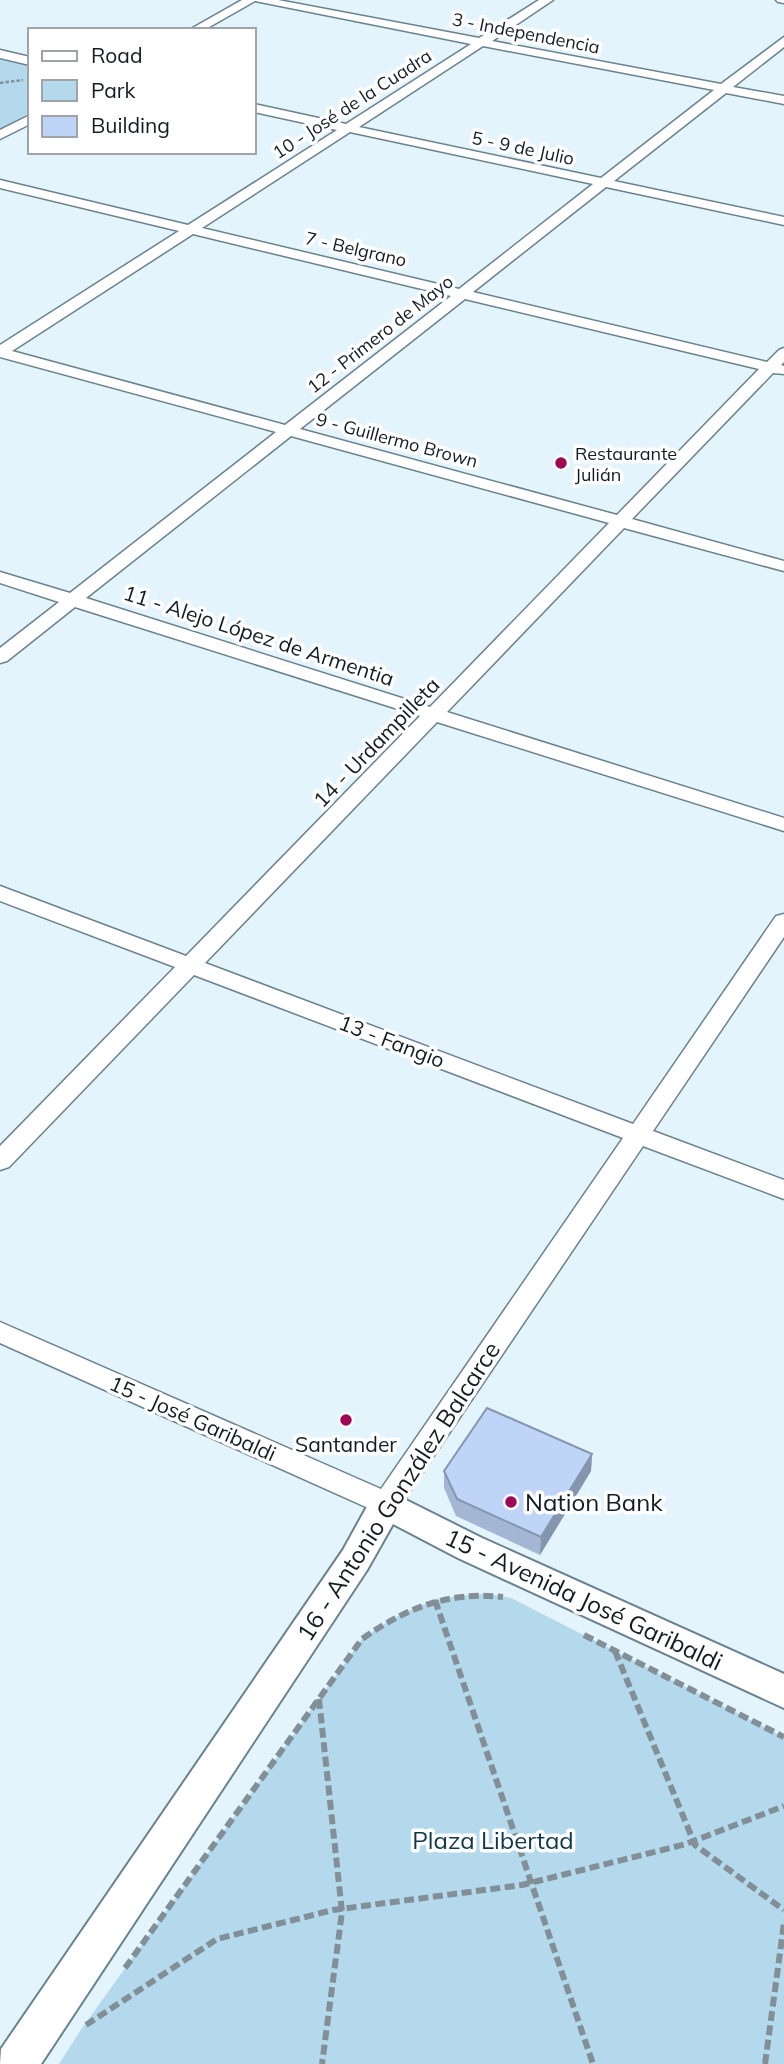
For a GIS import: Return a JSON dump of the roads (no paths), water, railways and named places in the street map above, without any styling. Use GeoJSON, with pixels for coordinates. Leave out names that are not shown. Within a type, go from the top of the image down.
{"type":"FeatureCollection","features":[{"type":"Feature","properties":{"kind":"street"},"geometry":{"type":"LineString","coordinates":[[199,28],[250,0]]}},
{"type":"Feature","properties":{"kind":"street","name":"3 - Independencia"},"geometry":{"type":"LineString","coordinates":[[260,0],[784,100]]}},
{"type":"Feature","properties":{"kind":"street","name":"10 - José de la Cuadra"},"geometry":{"type":"LineString","coordinates":[[0,352],[547,0]]}},
{"type":"Feature","properties":{"kind":"street","name":"12 - Primero de Mayo"},"geometry":{"type":"LineString","coordinates":[[0,657],[784,41]]}},
{"type":"Feature","properties":{"kind":"street"},"geometry":{"type":"LineString","coordinates":[[0,54],[28,61]]}},
{"type":"Feature","properties":{"kind":"street","name":"5 - 9 de Julio"},"geometry":{"type":"LineString","coordinates":[[256,108],[784,221]]}},
{"type":"Feature","properties":{"kind":"street"},"geometry":{"type":"LineString","coordinates":[[0,135],[28,120]]}},
{"type":"Feature","properties":{"kind":"street","name":"7 - Belgrano"},"geometry":{"type":"LineString","coordinates":[[0,184],[462,294],[779,364]]}},
{"type":"Feature","properties":{"kind":"street","name":"9 - Guillermo Brown"},"geometry":{"type":"LineString","coordinates":[[0,352],[784,566]]}},
{"type":"Feature","properties":{"kind":"street","name":"14 - Urdampilleta"},"geometry":{"type":"LineString","coordinates":[[0,1161],[620,521],[779,364]]}},
{"type":"Feature","properties":{"kind":"street","name":"11 - Alejo López de Armentia"},"geometry":{"type":"LineString","coordinates":[[0,577],[784,825]]}},
{"type":"Feature","properties":{"kind":"street","name":"13 - Fangio"},"geometry":{"type":"LineString","coordinates":[[0,892],[784,1190]]}},
{"type":"Feature","properties":{"kind":"street","name":"16 - Antonio González Balcarce"},"geometry":{"type":"LineString","coordinates":[[16,2064],[347,1572],[386,1504],[784,921]]}},
{"type":"Feature","properties":{"kind":"street","name":"15 - José Garibaldi"},"geometry":{"type":"LineString","coordinates":[[0,1332],[386,1504]]}},
{"type":"Feature","properties":{"kind":"street","name":"15 - Avenida José Garibaldi"},"geometry":{"type":"LineString","coordinates":[[386,1504],[470,1548],[784,1692]]}},
{"type":"Feature","properties":{"kind":"place","name":"Restaurante Julián"},"geometry":{"type":"Point","coordinates":[561,463]}},
{"type":"Feature","properties":{"kind":"place","name":"Santander"},"geometry":{"type":"Point","coordinates":[346,1420]}},
{"type":"Feature","properties":{"kind":"place","name":"Nation Bank"},"geometry":{"type":"Point","coordinates":[511,1502]}},
{"type":"Feature","properties":{"kind":"park label","name":"Plaza Libertad"},"geometry":{"type":"Point","coordinates":[493,1840]}}]}
